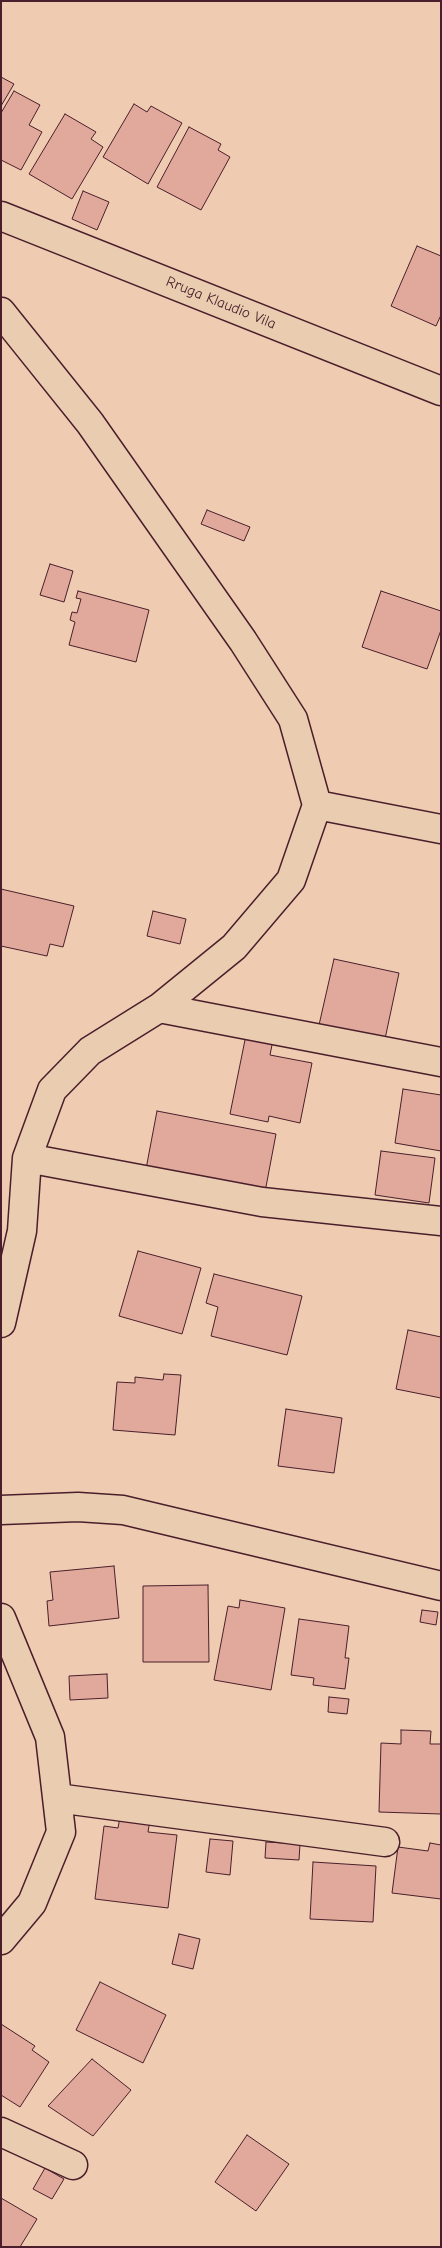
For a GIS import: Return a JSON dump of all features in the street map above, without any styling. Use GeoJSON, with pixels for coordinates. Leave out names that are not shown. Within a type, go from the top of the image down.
{"type":"FeatureCollection","features":[{"type":"Feature","properties":{"kind":"street","name":"Rruga Klaudio Vila"},"geometry":{"type":"LineString","coordinates":[[1,216],[441,391]]}},
{"type":"Feature","properties":{"kind":"street"},"geometry":{"type":"LineString","coordinates":[[1,312],[90,423],[253,656],[293,719],[318,805],[291,880],[234,947],[159,1008],[90,1051],[52,1090],[27,1158],[22,1231],[1,1323]]}},
{"type":"Feature","properties":{"kind":"street"},"geometry":{"type":"LineString","coordinates":[[318,805],[441,829]]}},
{"type":"Feature","properties":{"kind":"street"},"geometry":{"type":"LineString","coordinates":[[159,1008],[441,1062]]}},
{"type":"Feature","properties":{"kind":"street"},"geometry":{"type":"LineString","coordinates":[[27,1158],[262,1202],[441,1221]]}},
{"type":"Feature","properties":{"kind":"street"},"geometry":{"type":"LineString","coordinates":[[1,1510],[78,1507],[123,1510],[441,1586]]}},
{"type":"Feature","properties":{"kind":"street"},"geometry":{"type":"LineString","coordinates":[[1,1618],[50,1738],[61,1832],[32,1903],[1,1940]]}},
{"type":"Feature","properties":{"kind":"street"},"geometry":{"type":"LineString","coordinates":[[57,1798],[384,1842]]}},
{"type":"Feature","properties":{"kind":"street"},"geometry":{"type":"LineString","coordinates":[[1,2132],[73,2165]]}},
{"type":"Feature","properties":{"kind":"building"},"geometry":{"type":"Polygon","coordinates":[[[1,77],[14,84],[1,106],[1,77]]]}},
{"type":"Feature","properties":{"kind":"building"},"geometry":{"type":"Polygon","coordinates":[[[14,91],[40,105],[29,125],[42,132],[21,170],[1,160],[1,113],[14,91]]]}},
{"type":"Feature","properties":{"kind":"building"},"geometry":{"type":"Polygon","coordinates":[[[134,104],[147,112],[151,106],[182,123],[148,184],[103,157],[134,104]]]}},
{"type":"Feature","properties":{"kind":"building"},"geometry":{"type":"Polygon","coordinates":[[[65,114],[96,132],[91,139],[103,147],[72,199],[29,174],[65,114]]]}},
{"type":"Feature","properties":{"kind":"building"},"geometry":{"type":"Polygon","coordinates":[[[189,127],[221,144],[218,150],[230,157],[201,210],[157,187],[189,127]]]}},
{"type":"Feature","properties":{"kind":"building"},"geometry":{"type":"Polygon","coordinates":[[[83,191],[109,202],[97,230],[72,219],[83,191]]]}},
{"type":"Feature","properties":{"kind":"building"},"geometry":{"type":"Polygon","coordinates":[[[417,246],[441,256],[441,315],[436,326],[391,306],[417,246]]]}},
{"type":"Feature","properties":{"kind":"building"},"geometry":{"type":"Polygon","coordinates":[[[207,510],[250,527],[244,541],[201,524],[207,510]]]}},
{"type":"Feature","properties":{"kind":"building"},"geometry":{"type":"Polygon","coordinates":[[[50,564],[73,571],[64,602],[40,595],[50,564]]]}},
{"type":"Feature","properties":{"kind":"building"},"geometry":{"type":"Polygon","coordinates":[[[78,591],[149,610],[136,662],[69,645],[75,622],[70,620],[72,612],[77,613],[81,599],[76,598],[78,591]]]}},
{"type":"Feature","properties":{"kind":"building"},"geometry":{"type":"Polygon","coordinates":[[[381,591],[441,611],[441,630],[427,669],[362,647],[381,591]]]}},
{"type":"Feature","properties":{"kind":"building"},"geometry":{"type":"Polygon","coordinates":[[[1,889],[74,906],[63,947],[50,944],[47,956],[1,946],[1,889]]]}},
{"type":"Feature","properties":{"kind":"building"},"geometry":{"type":"Polygon","coordinates":[[[153,911],[186,919],[180,944],[147,936],[153,911]]]}},
{"type":"Feature","properties":{"kind":"building"},"geometry":{"type":"Polygon","coordinates":[[[334,959],[399,973],[385,1039],[319,1025],[334,959]]]}},
{"type":"Feature","properties":{"kind":"building"},"geometry":{"type":"Polygon","coordinates":[[[246,1035],[273,1040],[270,1055],[312,1063],[300,1123],[269,1116],[268,1122],[230,1114],[246,1035]]]}},
{"type":"Feature","properties":{"kind":"building"},"geometry":{"type":"Polygon","coordinates":[[[403,1089],[441,1095],[441,1151],[395,1143],[403,1089]]]}},
{"type":"Feature","properties":{"kind":"building"},"geometry":{"type":"Polygon","coordinates":[[[157,1111],[276,1134],[265,1192],[146,1169],[157,1111]]]}},
{"type":"Feature","properties":{"kind":"building"},"geometry":{"type":"Polygon","coordinates":[[[381,1151],[435,1158],[429,1203],[375,1195],[381,1151]]]}},
{"type":"Feature","properties":{"kind":"building"},"geometry":{"type":"Polygon","coordinates":[[[138,1251],[201,1268],[182,1334],[119,1316],[138,1251]]]}},
{"type":"Feature","properties":{"kind":"building"},"geometry":{"type":"Polygon","coordinates":[[[214,1274],[302,1296],[287,1355],[211,1336],[218,1307],[206,1303],[214,1274]]]}},
{"type":"Feature","properties":{"kind":"building"},"geometry":{"type":"Polygon","coordinates":[[[408,1330],[441,1337],[441,1398],[396,1389],[408,1330]]]}},
{"type":"Feature","properties":{"kind":"building"},"geometry":{"type":"Polygon","coordinates":[[[164,1374],[181,1375],[175,1435],[113,1430],[117,1382],[135,1383],[135,1377],[163,1380],[164,1374]]]}},
{"type":"Feature","properties":{"kind":"building"},"geometry":{"type":"Polygon","coordinates":[[[286,1409],[342,1418],[334,1473],[278,1466],[286,1409]]]}},
{"type":"Feature","properties":{"kind":"building"},"geometry":{"type":"Polygon","coordinates":[[[114,1566],[119,1618],[49,1626],[47,1601],[53,1600],[50,1572],[114,1566]]]}},
{"type":"Feature","properties":{"kind":"building"},"geometry":{"type":"Polygon","coordinates":[[[208,1585],[209,1662],[143,1662],[143,1586],[208,1585]]]}},
{"type":"Feature","properties":{"kind":"building"},"geometry":{"type":"Polygon","coordinates":[[[240,1600],[285,1608],[271,1690],[214,1680],[228,1606],[239,1608],[240,1600]]]}},
{"type":"Feature","properties":{"kind":"building"},"geometry":{"type":"Polygon","coordinates":[[[422,1610],[438,1612],[436,1625],[420,1622],[422,1610]]]}},
{"type":"Feature","properties":{"kind":"building"},"geometry":{"type":"Polygon","coordinates":[[[299,1619],[349,1626],[345,1658],[349,1658],[345,1689],[313,1685],[314,1678],[291,1675],[299,1619]]]}},
{"type":"Feature","properties":{"kind":"building"},"geometry":{"type":"Polygon","coordinates":[[[107,1674],[108,1698],[70,1700],[69,1676],[107,1674]]]}},
{"type":"Feature","properties":{"kind":"building"},"geometry":{"type":"Polygon","coordinates":[[[329,1697],[349,1699],[347,1714],[328,1712],[329,1697]]]}},
{"type":"Feature","properties":{"kind":"building"},"geometry":{"type":"Polygon","coordinates":[[[401,1730],[431,1731],[430,1744],[441,1744],[441,1814],[379,1812],[381,1743],[401,1744],[401,1730]]]}},
{"type":"Feature","properties":{"kind":"building"},"geometry":{"type":"Polygon","coordinates":[[[120,1817],[150,1820],[148,1832],[177,1835],[168,1908],[95,1899],[104,1826],[118,1828],[120,1817]]]}},
{"type":"Feature","properties":{"kind":"building"},"geometry":{"type":"Polygon","coordinates":[[[210,1839],[233,1841],[230,1875],[206,1872],[210,1839]]]}},
{"type":"Feature","properties":{"kind":"building"},"geometry":{"type":"Polygon","coordinates":[[[266,1842],[300,1844],[299,1860],[265,1858],[266,1842]]]}},
{"type":"Feature","properties":{"kind":"building"},"geometry":{"type":"Polygon","coordinates":[[[430,1843],[441,1845],[441,1899],[392,1893],[398,1847],[428,1851],[430,1843]]]}},
{"type":"Feature","properties":{"kind":"building"},"geometry":{"type":"Polygon","coordinates":[[[313,1862],[376,1866],[373,1922],[310,1919],[313,1862]]]}},
{"type":"Feature","properties":{"kind":"building"},"geometry":{"type":"Polygon","coordinates":[[[179,1934],[200,1939],[193,1969],[172,1964],[179,1934]]]}},
{"type":"Feature","properties":{"kind":"building"},"geometry":{"type":"Polygon","coordinates":[[[100,1982],[166,2015],[143,2063],[76,2030],[100,1982]]]}},
{"type":"Feature","properties":{"kind":"building"},"geometry":{"type":"Polygon","coordinates":[[[1,2024],[35,2046],[32,2050],[49,2062],[20,2107],[1,2095],[1,2024]]]}},
{"type":"Feature","properties":{"kind":"building"},"geometry":{"type":"Polygon","coordinates":[[[92,2059],[131,2090],[93,2136],[48,2106],[92,2059]]]}},
{"type":"Feature","properties":{"kind":"building"},"geometry":{"type":"Polygon","coordinates":[[[247,2135],[289,2164],[256,2211],[215,2182],[247,2135]]]}},
{"type":"Feature","properties":{"kind":"building"},"geometry":{"type":"Polygon","coordinates":[[[45,2168],[64,2179],[52,2199],[33,2189],[45,2168]]]}},
{"type":"Feature","properties":{"kind":"building"},"geometry":{"type":"Polygon","coordinates":[[[1,2198],[37,2219],[20,2247],[1,2247],[1,2198]]]}}]}
